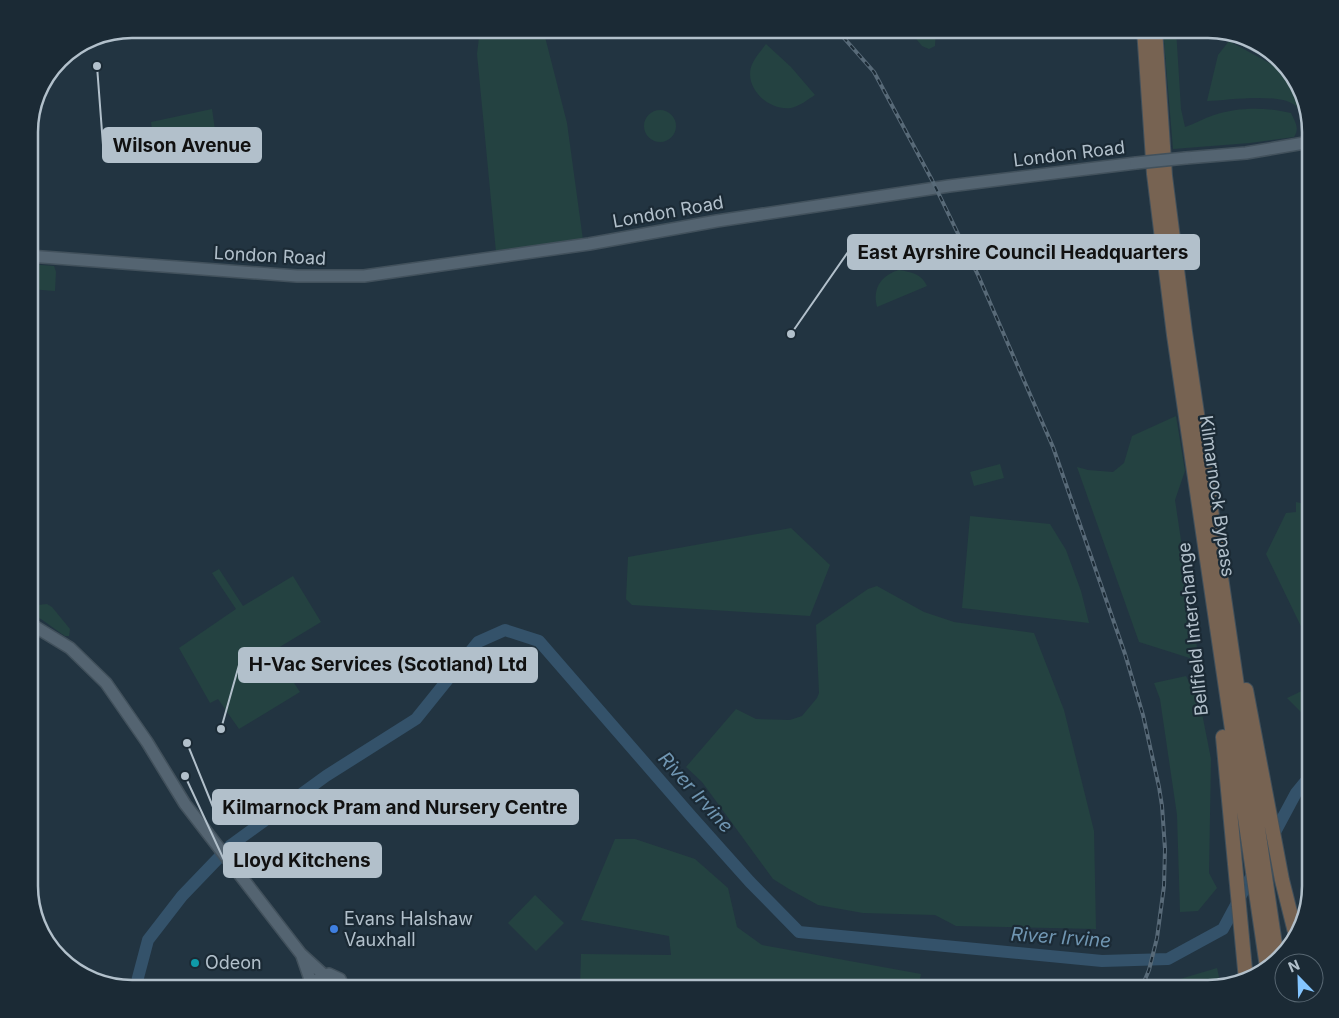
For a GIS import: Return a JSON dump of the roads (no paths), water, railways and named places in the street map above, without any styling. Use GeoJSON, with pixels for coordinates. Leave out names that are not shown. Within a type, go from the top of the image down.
{"type":"FeatureCollection","features":[{"type":"Feature","properties":{"kind":"highway","name":"Kilmarnock Bypass"},"geometry":{"type":"LineString","coordinates":[[1145,38],[1154,174],[1174,335],[1203,493],[1276,951]]}},
{"type":"Feature","properties":{"kind":"highway","name":"Kilmarnock Bypass"},"geometry":{"type":"LineString","coordinates":[[1156,38],[1165,176],[1245,822],[1266,960]]}},
{"type":"Feature","properties":{"kind":"highway","name":"Bellfield Interchange"},"geometry":{"type":"LineString","coordinates":[[1203,493],[1209,613],[1226,760],[1245,972]]}},
{"type":"Feature","properties":{"kind":"highway"},"geometry":{"type":"LineString","coordinates":[[1203,493],[1264,784],[1282,880],[1293,925]]}},
{"type":"Feature","properties":{"kind":"main road","name":"London Road"},"geometry":{"type":"LineString","coordinates":[[38,257],[297,276],[364,276],[589,244],[716,222],[950,186],[1136,163],[1246,153],[1302,143]]}},
{"type":"Feature","properties":{"kind":"main road"},"geometry":{"type":"LineString","coordinates":[[38,628],[70,648],[106,683],[148,742],[185,804],[301,954],[324,975]]}},
{"type":"Feature","properties":{"kind":"main road"},"geometry":{"type":"LineString","coordinates":[[301,954],[311,981]]}},
{"type":"Feature","properties":{"kind":"main road"},"geometry":{"type":"LineString","coordinates":[[316,981],[328,974],[337,976],[341,981]]}},
{"type":"Feature","properties":{"kind":"waterway","name":"River Irvine"},"geometry":{"type":"LineString","coordinates":[[137,981],[148,940],[182,896],[231,845],[326,776],[416,719],[478,642],[505,630],[539,641],[691,816],[750,882],[799,932],[1102,961],[1168,959],[1223,929],[1296,793],[1302,786]]}},
{"type":"Feature","properties":{"kind":"railway"},"geometry":{"type":"LineString","coordinates":[[844,38],[874,72],[932,180],[978,275],[1053,447],[1125,654],[1143,715],[1159,787],[1165,849],[1164,886],[1157,938],[1144,981]]}},
{"type":"Feature","properties":{"kind":"place","name":"Wilson Avenue"},"geometry":{"type":"Point","coordinates":[97,66]}},
{"type":"Feature","properties":{"kind":"place","name":"East Ayrshire Council Headquarters"},"geometry":{"type":"Point","coordinates":[791,334]}},
{"type":"Feature","properties":{"kind":"place","name":"H-Vac Services (Scotland) Ltd"},"geometry":{"type":"Point","coordinates":[221,729]}},
{"type":"Feature","properties":{"kind":"place","name":"Kilmarnock Pram and Nursery Centre"},"geometry":{"type":"Point","coordinates":[187,743]}},
{"type":"Feature","properties":{"kind":"place","name":"Lloyd Kitchens"},"geometry":{"type":"Point","coordinates":[185,776]}},
{"type":"Feature","properties":{"kind":"place","name":"Evans Halshaw Vauxhall"},"geometry":{"type":"Point","coordinates":[334,929]}},
{"type":"Feature","properties":{"kind":"place","name":"Odeon"},"geometry":{"type":"Point","coordinates":[195,963]}}]}
